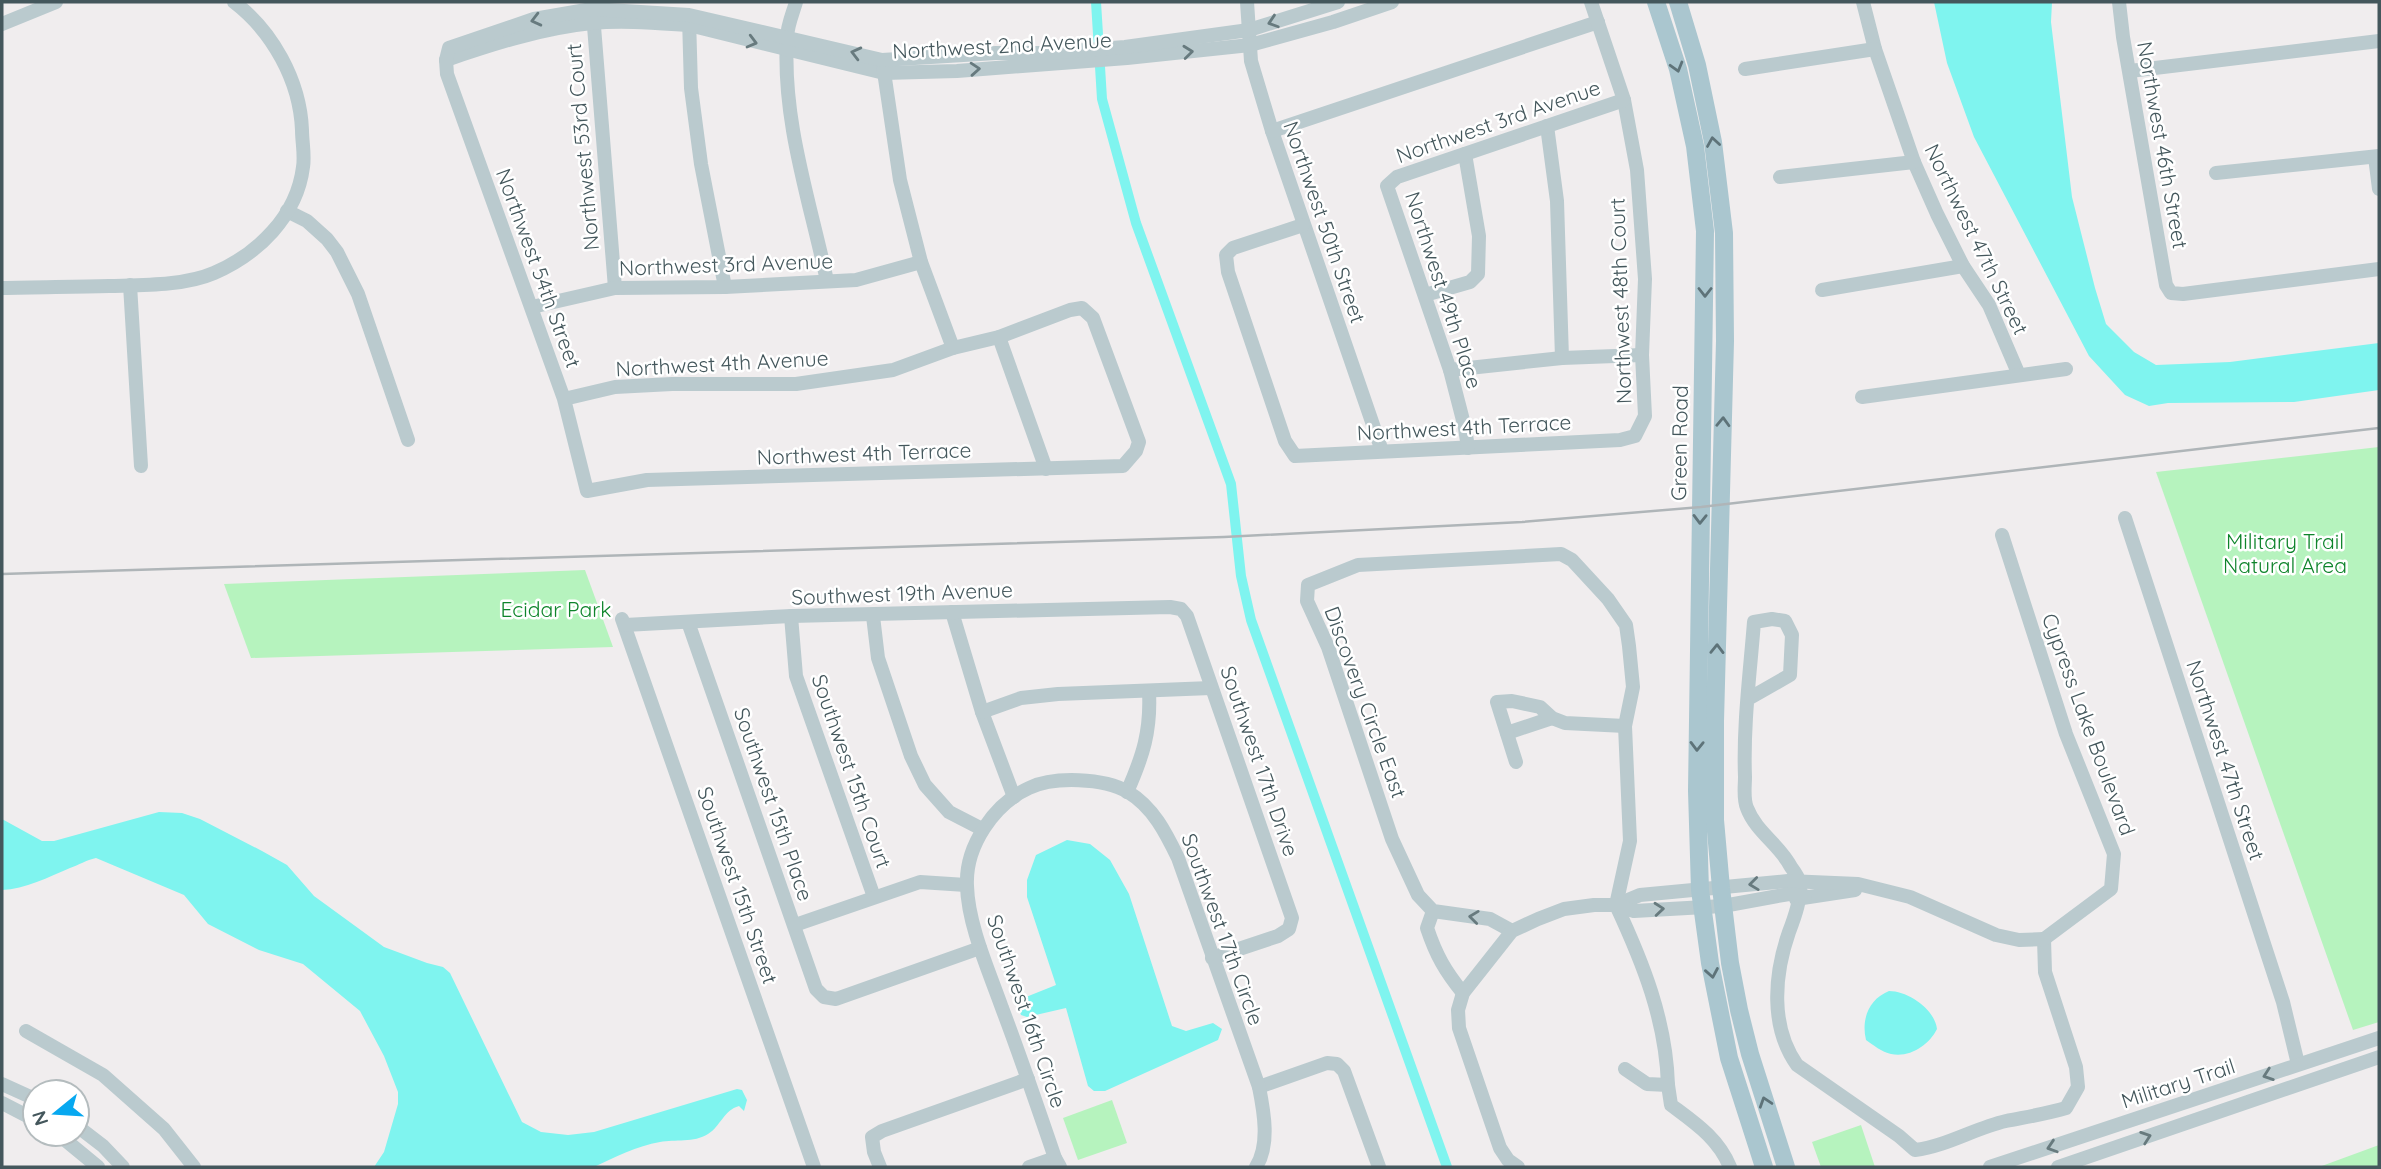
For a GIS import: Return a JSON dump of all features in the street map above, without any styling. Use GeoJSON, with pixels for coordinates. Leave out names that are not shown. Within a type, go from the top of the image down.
{"type":"FeatureCollection","features":[{"type":"Feature","properties":{"kind":"main road","name":"Green Road"},"geometry":{"type":"LineString","coordinates":[[1656,2],[1678,69],[1695,146],[1705,231],[1697,791],[1701,898],[1710,963],[1729,1058],[1764,1167]]}},
{"type":"Feature","properties":{"kind":"main road","name":"Green Road"},"geometry":{"type":"LineString","coordinates":[[1678,2],[1697,65],[1713,142],[1724,233],[1726,341],[1715,721],[1715,820],[1722,897],[1730,963],[1747,1043],[1786,1167]]}},
{"type":"Feature","properties":{"kind":"street"},"geometry":{"type":"LineString","coordinates":[[2,24],[56,2]]}},
{"type":"Feature","properties":{"kind":"street"},"geometry":{"type":"LineString","coordinates":[[2,288],[169,283],[213,273],[244,256],[273,234],[292,203],[303,167],[302,125],[293,81],[275,47],[251,15],[234,2]]}},
{"type":"Feature","properties":{"kind":"street"},"geometry":{"type":"LineString","coordinates":[[796,2],[786,36],[790,114],[827,281]]}},
{"type":"Feature","properties":{"kind":"street","name":"Northwest 50th Street"},"geometry":{"type":"LineString","coordinates":[[1247,2],[1251,61],[1303,225],[1382,452]]}},
{"type":"Feature","properties":{"kind":"street","name":"Northwest 2nd Avenue"},"geometry":{"type":"LineString","coordinates":[[1249,37],[1338,2]]}},
{"type":"Feature","properties":{"kind":"street","name":"Northwest 2nd Avenue"},"geometry":{"type":"LineString","coordinates":[[689,20],[787,51],[883,66],[996,53],[1118,53],[1249,37],[1333,22],[1392,2]]}},
{"type":"Feature","properties":{"kind":"street","name":"Northwest 48th Court"},"geometry":{"type":"LineString","coordinates":[[1591,2],[1624,100],[1637,170],[1645,279],[1642,355],[1645,416],[1634,436]]}},
{"type":"Feature","properties":{"kind":"street","name":"Northwest 47th Street"},"geometry":{"type":"LineString","coordinates":[[1863,2],[1875,49],[1914,162],[1963,265],[1989,305],[2019,375]]}},
{"type":"Feature","properties":{"kind":"street","name":"Northwest 46th Street"},"geometry":{"type":"LineString","coordinates":[[2119,2],[2166,285],[2171,293],[2183,294],[2379,269]]}},
{"type":"Feature","properties":{"kind":"street","name":"Northwest 2nd Avenue"},"geometry":{"type":"LineString","coordinates":[[446,60],[593,11],[689,20],[786,36],[883,66]]}},
{"type":"Feature","properties":{"kind":"street","name":"Northwest 53rd Court"},"geometry":{"type":"LineString","coordinates":[[593,11],[615,288]]}},
{"type":"Feature","properties":{"kind":"street"},"geometry":{"type":"LineString","coordinates":[[689,20],[691,88],[699,151],[725,286]]}},
{"type":"Feature","properties":{"kind":"street"},"geometry":{"type":"LineString","coordinates":[[1272,131],[1598,22]]}},
{"type":"Feature","properties":{"kind":"street"},"geometry":{"type":"LineString","coordinates":[[2130,71],[2379,41]]}},
{"type":"Feature","properties":{"kind":"street"},"geometry":{"type":"LineString","coordinates":[[1745,69],[1875,49]]}},
{"type":"Feature","properties":{"kind":"street","name":"Northwest 54th Street"},"geometry":{"type":"LineString","coordinates":[[446,60],[447,74],[564,399],[587,491]]}},
{"type":"Feature","properties":{"kind":"street"},"geometry":{"type":"LineString","coordinates":[[883,66],[900,180],[921,262],[953,348]]}},
{"type":"Feature","properties":{"kind":"street","name":"Northwest 3rd Avenue"},"geometry":{"type":"LineString","coordinates":[[1387,186],[1397,177],[1624,100]]}},
{"type":"Feature","properties":{"kind":"street"},"geometry":{"type":"LineString","coordinates":[[1547,125],[1557,201],[1562,358]]}},
{"type":"Feature","properties":{"kind":"street"},"geometry":{"type":"LineString","coordinates":[[1425,295],[1470,282],[1478,274],[1479,236],[1465,154]]}},
{"type":"Feature","properties":{"kind":"street"},"geometry":{"type":"LineString","coordinates":[[2216,173],[2377,157],[2379,189]]}},
{"type":"Feature","properties":{"kind":"street"},"geometry":{"type":"LineString","coordinates":[[1780,177],[1914,162]]}},
{"type":"Feature","properties":{"kind":"street","name":"Northwest 49th Place"},"geometry":{"type":"LineString","coordinates":[[1387,186],[1450,370],[1468,449]]}},
{"type":"Feature","properties":{"kind":"street"},"geometry":{"type":"LineString","coordinates":[[287,211],[307,221],[337,252],[358,294],[408,440]]}},
{"type":"Feature","properties":{"kind":"street","name":"Northwest 4th Terrace"},"geometry":{"type":"LineString","coordinates":[[1303,225],[1233,248],[1226,255],[1228,272],[1285,441],[1295,456],[1468,449],[1619,440],[1634,436]]}},
{"type":"Feature","properties":{"kind":"street","name":"Northwest 3rd Avenue"},"geometry":{"type":"LineString","coordinates":[[531,307],[615,288],[856,280],[921,262]]}},
{"type":"Feature","properties":{"kind":"street"},"geometry":{"type":"LineString","coordinates":[[1822,290],[1963,265]]}},
{"type":"Feature","properties":{"kind":"street"},"geometry":{"type":"LineString","coordinates":[[130,285],[141,466]]}},
{"type":"Feature","properties":{"kind":"street","name":"Northwest 4th Avenue"},"geometry":{"type":"LineString","coordinates":[[564,399],[615,387],[796,384],[893,370],[953,348],[999,337],[1082,308],[1093,317],[1098,330],[1139,442],[1136,451]]}},
{"type":"Feature","properties":{"kind":"street"},"geometry":{"type":"LineString","coordinates":[[999,337],[1046,469]]}},
{"type":"Feature","properties":{"kind":"street"},"geometry":{"type":"LineString","coordinates":[[1450,370],[1562,358],[1642,355]]}},
{"type":"Feature","properties":{"kind":"street"},"geometry":{"type":"LineString","coordinates":[[1862,397],[2066,369]]}},
{"type":"Feature","properties":{"kind":"street","name":"Northwest 4th Terrace"},"geometry":{"type":"LineString","coordinates":[[587,491],[647,480],[1123,466],[1136,451]]}},
{"type":"Feature","properties":{"kind":"street","name":"Northwest 47th Street"},"geometry":{"type":"LineString","coordinates":[[2125,518],[2303,1063]]}},
{"type":"Feature","properties":{"kind":"street","name":"Cypress Lake Boulevard"},"geometry":{"type":"LineString","coordinates":[[2002,535],[2066,734],[2114,854],[2110,888],[2044,939]]}},
{"type":"Feature","properties":{"kind":"street","name":"Discovery Circle East"},"geometry":{"type":"LineString","coordinates":[[1433,911],[1418,895],[1392,839],[1328,647],[1307,601],[1308,585],[1358,565],[1561,554],[1573,560],[1591,579],[1626,625],[1633,687],[1625,726],[1630,841],[1616,905]]}},
{"type":"Feature","properties":{"kind":"street","name":"Southwest 19th Avenue"},"geometry":{"type":"LineString","coordinates":[[623,621],[688,622],[791,616],[1170,607],[1181,609]]}},
{"type":"Feature","properties":{"kind":"street","name":"Southwest 17th Drive"},"geometry":{"type":"LineString","coordinates":[[1181,609],[1187,616],[1292,918],[1290,929],[1278,936],[1212,958]]}},
{"type":"Feature","properties":{"kind":"street"},"geometry":{"type":"LineString","coordinates":[[952,612],[982,712],[1014,797]]}},
{"type":"Feature","properties":{"kind":"street","name":"Southwest 15th Court"},"geometry":{"type":"LineString","coordinates":[[791,616],[796,676],[874,897]]}},
{"type":"Feature","properties":{"kind":"street"},"geometry":{"type":"LineString","coordinates":[[873,616],[878,659],[911,756],[925,785],[949,812],[982,829]]}},
{"type":"Feature","properties":{"kind":"street"},"geometry":{"type":"LineString","coordinates":[[1518,1167],[1508,1160],[1500,1148],[1460,1028],[1458,1010],[1463,993],[1512,931],[1564,909],[1616,905],[1634,911],[1701,898],[1800,892],[1858,884],[1910,897],[1996,935],[2019,940],[2044,939],[2045,972],[2076,1066],[2078,1087],[2066,1108],[2031,1118],[2005,1121],[1929,1148],[1915,1150],[1797,1065],[1787,1050],[1778,1017],[1777,993],[1780,959],[1796,916],[1800,892],[1786,855],[1755,823],[1746,806],[1745,745],[1748,699],[1754,622],[1772,619],[1785,621],[1792,635],[1790,675],[1748,699]]}},
{"type":"Feature","properties":{"kind":"street","name":"Southwest 15th Street"},"geometry":{"type":"LineString","coordinates":[[623,621],[814,1167]]}},
{"type":"Feature","properties":{"kind":"street","name":"Southwest 15th Place"},"geometry":{"type":"LineString","coordinates":[[688,622],[816,989],[824,997],[836,999],[981,948]]}},
{"type":"Feature","properties":{"kind":"street"},"geometry":{"type":"LineString","coordinates":[[982,712],[1021,698],[1058,694],[1211,688]]}},
{"type":"Feature","properties":{"kind":"street"},"geometry":{"type":"LineString","coordinates":[[1127,792],[1145,748],[1150,719],[1149,692]]}},
{"type":"Feature","properties":{"kind":"street"},"geometry":{"type":"LineString","coordinates":[[1516,762],[1497,702],[1512,701],[1540,707],[1552,718],[1564,723],[1625,726]]}},
{"type":"Feature","properties":{"kind":"street"},"geometry":{"type":"LineString","coordinates":[[1507,733],[1552,718]]}},
{"type":"Feature","properties":{"kind":"street","name":"Southwest 17th Circle"},"geometry":{"type":"LineString","coordinates":[[1014,797],[1031,787],[1051,782],[1099,782],[1127,792],[1149,810],[1163,827],[1178,858],[1259,1087],[1264,1114],[1261,1166]]}},
{"type":"Feature","properties":{"kind":"street","name":"Southwest 16th Circle"},"geometry":{"type":"LineString","coordinates":[[1014,797],[982,829],[971,858],[966,885],[981,948],[1058,1163]]}},
{"type":"Feature","properties":{"kind":"street"},"geometry":{"type":"LineString","coordinates":[[795,925],[920,883],[966,885]]}},
{"type":"Feature","properties":{"kind":"street"},"geometry":{"type":"LineString","coordinates":[[1722,897],[1763,900],[1800,892]]}},
{"type":"Feature","properties":{"kind":"street"},"geometry":{"type":"LineString","coordinates":[[1616,905],[1648,978],[1658,1012],[1671,1105],[1706,1132],[1724,1152],[1730,1167]]}},
{"type":"Feature","properties":{"kind":"street"},"geometry":{"type":"LineString","coordinates":[[1463,993],[1445,971],[1434,949],[1427,928],[1433,911],[1490,919],[1512,931]]}},
{"type":"Feature","properties":{"kind":"street"},"geometry":{"type":"LineString","coordinates":[[26,1031],[103,1075],[164,1129],[194,1167]]}},
{"type":"Feature","properties":{"kind":"street","name":"Military Trail"},"geometry":{"type":"LineString","coordinates":[[1990,1167],[2379,1038]]}},
{"type":"Feature","properties":{"kind":"street","name":"Military Trail"},"geometry":{"type":"LineString","coordinates":[[2058,1167],[2379,1057]]}},
{"type":"Feature","properties":{"kind":"street"},"geometry":{"type":"LineString","coordinates":[[1259,1087],[1327,1063],[1337,1064],[1344,1071],[1379,1167]]}},
{"type":"Feature","properties":{"kind":"street"},"geometry":{"type":"LineString","coordinates":[[1625,1069],[1647,1084],[1668,1085]]}},
{"type":"Feature","properties":{"kind":"street"},"geometry":{"type":"LineString","coordinates":[[880,1167],[874,1152],[873,1137],[882,1131],[1028,1079]]}},
{"type":"Feature","properties":{"kind":"street"},"geometry":{"type":"LineString","coordinates":[[2,1084],[21,1093]]}},
{"type":"Feature","properties":{"kind":"street"},"geometry":{"type":"LineString","coordinates":[[2216,1093],[2222,1111]]}},
{"type":"Feature","properties":{"kind":"street"},"geometry":{"type":"LineString","coordinates":[[2,1103],[21,1113]]}},
{"type":"Feature","properties":{"kind":"street"},"geometry":{"type":"LineString","coordinates":[[91,1137],[123,1167]]}},
{"type":"Feature","properties":{"kind":"street"},"geometry":{"type":"LineString","coordinates":[[75,1148],[98,1167]]}},
{"type":"Feature","properties":{"kind":"street"},"geometry":{"type":"LineString","coordinates":[[1029,1167],[1058,1163]]}},
{"type":"Feature","properties":{"kind":"green space","name":"Military Trail Natural Area"},"geometry":{"type":"Polygon","coordinates":[[[2379,447],[2379,1022],[2353,1030],[2156,472],[2379,447]]]}},
{"type":"Feature","properties":{"kind":"green space","name":"Ecidar Park"},"geometry":{"type":"Polygon","coordinates":[[[585,570],[613,647],[251,658],[224,584],[585,570]]]}},
{"type":"Feature","properties":{"kind":"green space"},"geometry":{"type":"Polygon","coordinates":[[[1112,1100],[1127,1143],[1078,1160],[1063,1118],[1112,1100]]]}},
{"type":"Feature","properties":{"kind":"green space"},"geometry":{"type":"Polygon","coordinates":[[[1861,1125],[1875,1167],[1821,1167],[1812,1142],[1861,1125]]]}},
{"type":"Feature","properties":{"kind":"green space"},"geometry":{"type":"Polygon","coordinates":[[[2379,1145],[2379,1167],[2319,1167],[2379,1145]]]}},
{"type":"Feature","properties":{"kind":"water"},"geometry":{"type":"Polygon","coordinates":[[[1934,2],[2052,2],[2051,22],[2072,197],[2106,324],[2134,352],[2156,365],[2230,362],[2379,343],[2379,390],[2294,402],[2168,403],[2149,406],[2125,395],[2089,356],[1974,137],[1947,63],[1934,2]]]}},
{"type":"Feature","properties":{"kind":"water"},"geometry":{"type":"Polygon","coordinates":[[[159,812],[182,813],[200,819],[262,851],[287,865],[314,896],[384,947],[443,967],[450,973],[522,1122],[541,1132],[568,1135],[594,1132],[737,1089],[742,1090],[747,1100],[744,1111],[739,1106],[734,1108],[703,1137],[651,1144],[594,1167],[374,1167],[384,1152],[398,1104],[398,1092],[384,1056],[360,1011],[303,964],[259,950],[208,924],[184,895],[96,858],[28,885],[2,890],[2,819],[42,841],[54,841],[159,812]]]}},
{"type":"Feature","properties":{"kind":"water"},"geometry":{"type":"Polygon","coordinates":[[[1067,840],[1090,844],[1110,860],[1129,894],[1172,1026],[1186,1031],[1213,1023],[1222,1029],[1218,1040],[1105,1091],[1094,1091],[1088,1086],[1066,1008],[1027,1017],[1021,1015],[1016,1001],[1056,985],[1027,897],[1027,880],[1036,855],[1067,840]]]}},
{"type":"Feature","properties":{"kind":"water"},"geometry":{"type":"Polygon","coordinates":[[[1889,991],[1905,994],[1920,1003],[1935,1022],[1937,1029],[1934,1035],[1912,1052],[1891,1054],[1866,1040],[1868,1011],[1876,999],[1889,991]]]}},
{"type":"Feature","properties":{"kind":"waterway"},"geometry":{"type":"LineString","coordinates":[[1096,2],[1102,99],[1136,223],[1231,484],[1241,576],[1251,620],[1447,1167]]}},
{"type":"Feature","properties":{"kind":"railway"},"geometry":{"type":"LineString","coordinates":[[2,574],[1224,537],[1522,522],[1701,507],[2379,428]]}}]}
